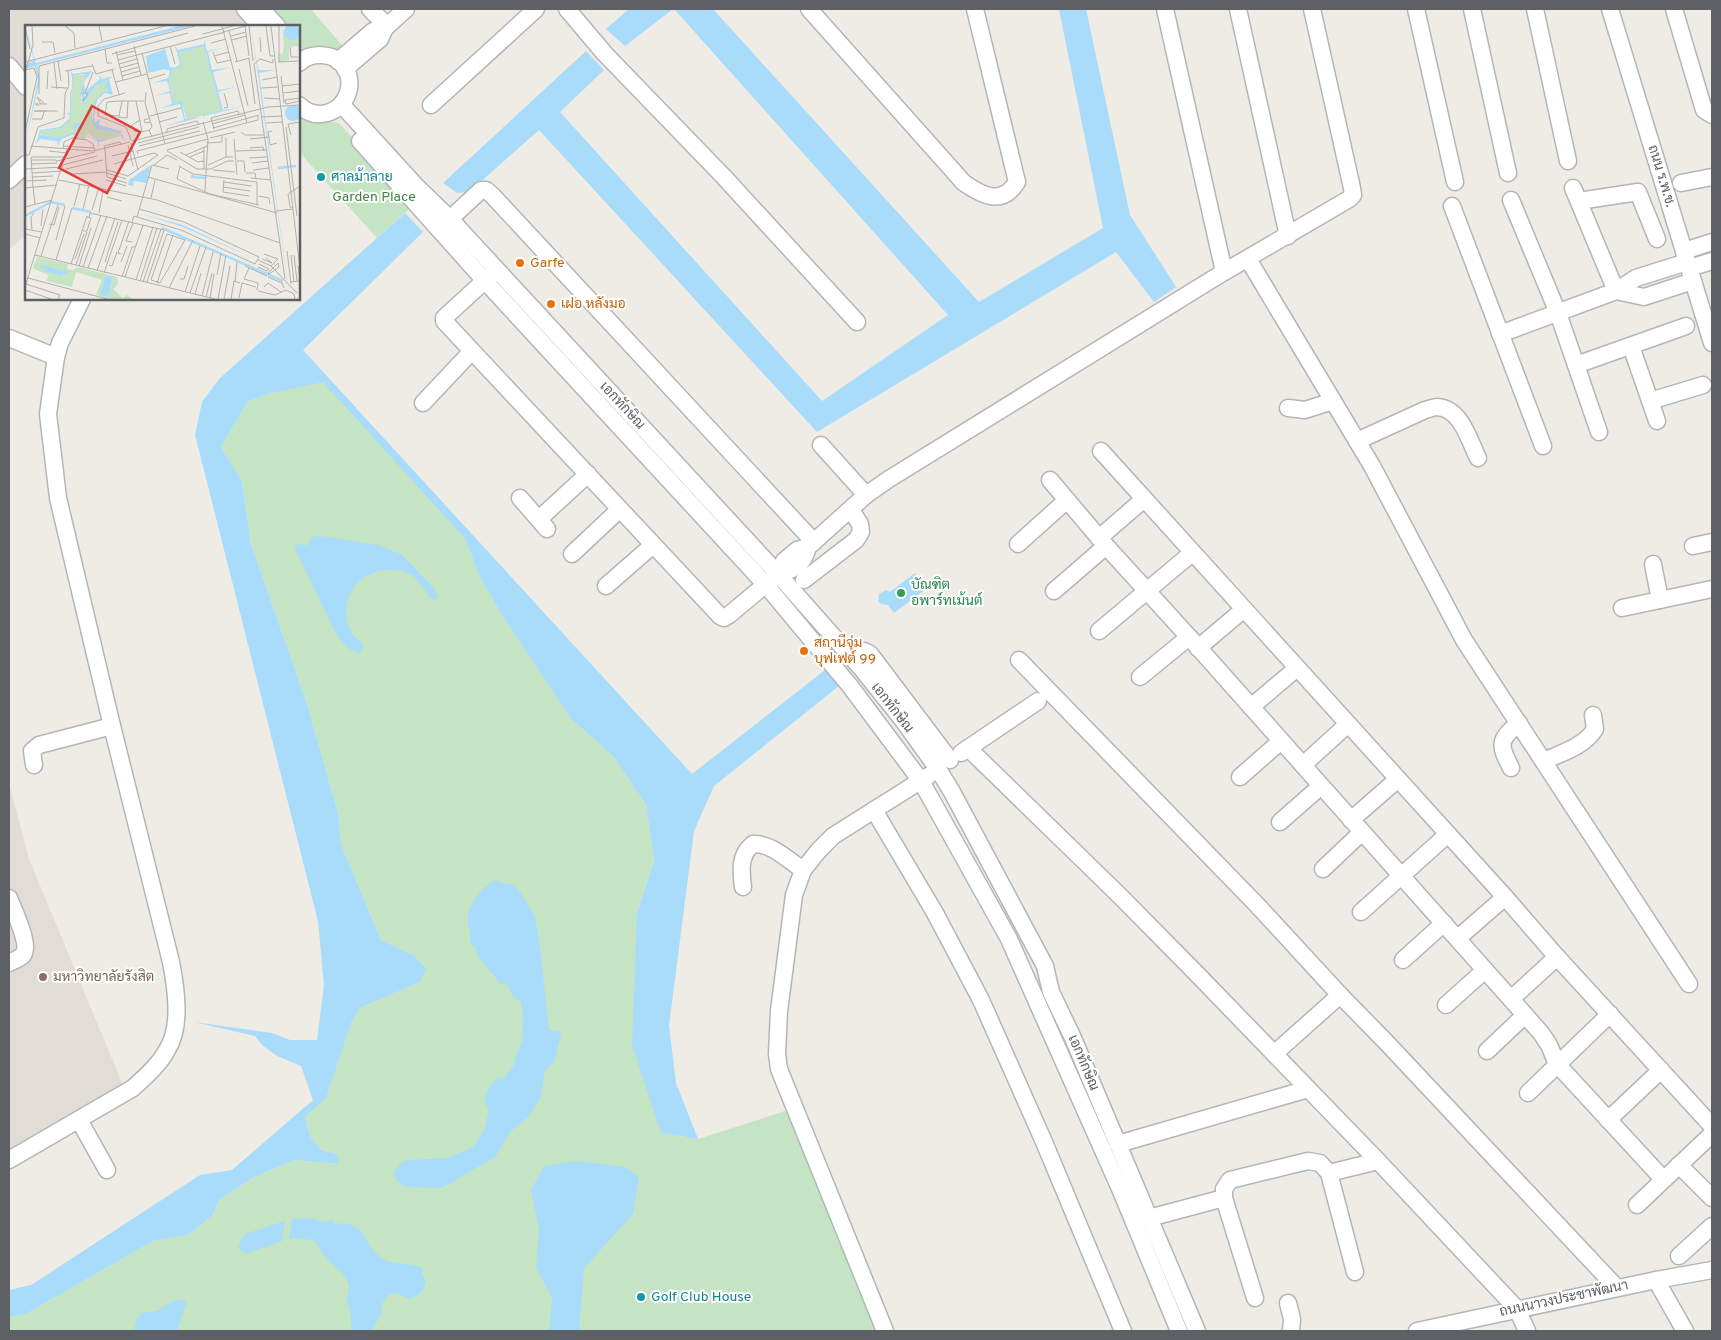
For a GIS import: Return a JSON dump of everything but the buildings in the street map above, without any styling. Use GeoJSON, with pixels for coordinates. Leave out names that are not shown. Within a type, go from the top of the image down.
{"type":"FeatureCollection","features":[{"type":"Feature","properties":{"kind":"street"},"geometry":{"type":"LineString","coordinates":[[244,9],[259,25]]}},
{"type":"Feature","properties":{"kind":"street"},"geometry":{"type":"LineString","coordinates":[[261,9],[276,25]]}},
{"type":"Feature","properties":{"kind":"street"},"geometry":{"type":"LineString","coordinates":[[370,9],[386,27]]}},
{"type":"Feature","properties":{"kind":"street"},"geometry":{"type":"LineString","coordinates":[[342,65],[372,30],[386,27],[406,9]]}},
{"type":"Feature","properties":{"kind":"street"},"geometry":{"type":"LineString","coordinates":[[432,105],[536,9]]}},
{"type":"Feature","properties":{"kind":"street"},"geometry":{"type":"LineString","coordinates":[[567,9],[605,54],[724,177],[857,322]]}},
{"type":"Feature","properties":{"kind":"street"},"geometry":{"type":"LineString","coordinates":[[809,9],[964,183],[980,194],[991,197],[1003,195],[1013,189],[1017,182],[976,9]]}},
{"type":"Feature","properties":{"kind":"street"},"geometry":{"type":"LineString","coordinates":[[1165,9],[1224,272]]}},
{"type":"Feature","properties":{"kind":"street"},"geometry":{"type":"LineString","coordinates":[[1238,9],[1288,236]]}},
{"type":"Feature","properties":{"kind":"street"},"geometry":{"type":"LineString","coordinates":[[491,275],[443,319],[620,510],[724,618],[778,574],[784,561],[797,550],[811,545],[866,495],[888,479],[1224,272],[1288,236],[1353,195],[1312,9]]}},
{"type":"Feature","properties":{"kind":"street"},"geometry":{"type":"LineString","coordinates":[[1416,9],[1455,182]]}},
{"type":"Feature","properties":{"kind":"street"},"geometry":{"type":"LineString","coordinates":[[1472,9],[1508,173]]}},
{"type":"Feature","properties":{"kind":"street"},"geometry":{"type":"LineString","coordinates":[[1535,9],[1568,161]]}},
{"type":"Feature","properties":{"kind":"street","name":"ถนน ร.พ.ช."},"geometry":{"type":"LineString","coordinates":[[1610,9],[1712,343]]}},
{"type":"Feature","properties":{"kind":"street"},"geometry":{"type":"LineString","coordinates":[[1674,9],[1704,110],[1712,115]]}},
{"type":"Feature","properties":{"kind":"street"},"geometry":{"type":"LineString","coordinates":[[300,106],[304,111],[319,115],[338,108],[347,97],[349,88],[349,79],[342,65],[330,57],[320,54],[302,55]]}},
{"type":"Feature","properties":{"kind":"street"},"geometry":{"type":"LineString","coordinates":[[9,66],[25,86]]}},
{"type":"Feature","properties":{"kind":"street","name":"เอกทักษิณ"},"geometry":{"type":"LineString","coordinates":[[338,108],[427,206],[450,219],[491,275],[778,574],[846,651],[864,651],[870,654],[942,765],[952,792],[1045,966],[1051,992],[1073,1038],[1196,1331]]}},
{"type":"Feature","properties":{"kind":"street"},"geometry":{"type":"LineString","coordinates":[[9,180],[25,165]]}},
{"type":"Feature","properties":{"kind":"street"},"geometry":{"type":"LineString","coordinates":[[1681,183],[1712,177]]}},
{"type":"Feature","properties":{"kind":"street"},"geometry":{"type":"LineString","coordinates":[[450,219],[481,190],[486,190],[492,195],[811,545]]}},
{"type":"Feature","properties":{"kind":"street"},"geometry":{"type":"LineString","coordinates":[[1616,290],[1576,194],[1638,192],[1657,239]]}},
{"type":"Feature","properties":{"kind":"street"},"geometry":{"type":"LineString","coordinates":[[1510,200],[1558,312],[1600,432]]}},
{"type":"Feature","properties":{"kind":"street"},"geometry":{"type":"LineString","coordinates":[[427,206],[491,275],[766,585],[850,686],[921,781],[1010,939],[1122,1191],[1179,1331]]}},
{"type":"Feature","properties":{"kind":"street"},"geometry":{"type":"LineString","coordinates":[[1452,206],[1543,446]]}},
{"type":"Feature","properties":{"kind":"street"},"geometry":{"type":"LineString","coordinates":[[1500,334],[1616,290],[1644,297],[1689,266],[1712,242]]}},
{"type":"Feature","properties":{"kind":"street"},"geometry":{"type":"LineString","coordinates":[[1248,258],[1358,441],[1464,640],[1689,984]]}},
{"type":"Feature","properties":{"kind":"street"},"geometry":{"type":"LineString","coordinates":[[1689,266],[1712,261]]}},
{"type":"Feature","properties":{"kind":"street"},"geometry":{"type":"LineString","coordinates":[[9,1160],[133,1088],[149,1074],[167,1051],[176,1026],[175,986],[171,962],[112,726],[58,498],[55,478],[48,414],[56,357],[60,344],[82,300]]}},
{"type":"Feature","properties":{"kind":"street"},"geometry":{"type":"LineString","coordinates":[[1576,365],[1686,326]]}},
{"type":"Feature","properties":{"kind":"street"},"geometry":{"type":"LineString","coordinates":[[9,338],[56,357]]}},
{"type":"Feature","properties":{"kind":"street"},"geometry":{"type":"LineString","coordinates":[[1631,346],[1657,421]]}},
{"type":"Feature","properties":{"kind":"street"},"geometry":{"type":"LineString","coordinates":[[423,403],[472,351]]}},
{"type":"Feature","properties":{"kind":"street"},"geometry":{"type":"LineString","coordinates":[[1650,401],[1703,385]]}},
{"type":"Feature","properties":{"kind":"street"},"geometry":{"type":"LineString","coordinates":[[1288,408],[1304,410],[1333,400]]}},
{"type":"Feature","properties":{"kind":"street"},"geometry":{"type":"LineString","coordinates":[[1358,441],[1425,410],[1437,407],[1450,410],[1458,417],[1478,458]]}},
{"type":"Feature","properties":{"kind":"street"},"geometry":{"type":"LineString","coordinates":[[821,445],[866,495]]}},
{"type":"Feature","properties":{"kind":"street"},"geometry":{"type":"LineString","coordinates":[[1101,451],[1505,897],[1557,957],[1712,1126]]}},
{"type":"Feature","properties":{"kind":"street"},"geometry":{"type":"LineString","coordinates":[[520,498],[543,524],[588,474]]}},
{"type":"Feature","properties":{"kind":"street"},"geometry":{"type":"LineString","coordinates":[[1050,480],[1102,542],[1458,938],[1541,1033],[1549,1045],[1557,1064],[1663,1179]]}},
{"type":"Feature","properties":{"kind":"street"},"geometry":{"type":"LineString","coordinates":[[1054,591],[1144,499]]}},
{"type":"Feature","properties":{"kind":"street"},"geometry":{"type":"LineString","coordinates":[[1018,544],[1067,500]]}},
{"type":"Feature","properties":{"kind":"street"},"geometry":{"type":"LineString","coordinates":[[572,554],[620,510]]}},
{"type":"Feature","properties":{"kind":"street"},"geometry":{"type":"LineString","coordinates":[[804,580],[856,540],[862,532],[860,524],[851,510]]}},
{"type":"Feature","properties":{"kind":"street"},"geometry":{"type":"LineString","coordinates":[[1693,546],[1712,542]]}},
{"type":"Feature","properties":{"kind":"street"},"geometry":{"type":"LineString","coordinates":[[606,586],[653,545]]}},
{"type":"Feature","properties":{"kind":"street"},"geometry":{"type":"LineString","coordinates":[[1099,631],[1192,553]]}},
{"type":"Feature","properties":{"kind":"street"},"geometry":{"type":"LineString","coordinates":[[1653,564],[1660,600]]}},
{"type":"Feature","properties":{"kind":"street"},"geometry":{"type":"LineString","coordinates":[[1622,608],[1712,589]]}},
{"type":"Feature","properties":{"kind":"street"},"geometry":{"type":"LineString","coordinates":[[1140,678],[1244,610]]}},
{"type":"Feature","properties":{"kind":"street"},"geometry":{"type":"LineString","coordinates":[[1020,660],[1258,906],[1617,1288]]}},
{"type":"Feature","properties":{"kind":"street"},"geometry":{"type":"LineString","coordinates":[[1251,706],[1297,668]]}},
{"type":"Feature","properties":{"kind":"street"},"geometry":{"type":"LineString","coordinates":[[885,1331],[779,1069],[777,1054],[779,1011],[794,895],[803,870],[833,836],[921,781],[1038,701]]}},
{"type":"Feature","properties":{"kind":"street"},"geometry":{"type":"LineString","coordinates":[[1544,762],[1591,736],[1595,728],[1593,715]]}},
{"type":"Feature","properties":{"kind":"street"},"geometry":{"type":"LineString","coordinates":[[1512,768],[1504,755],[1502,744],[1505,735],[1519,723]]}},
{"type":"Feature","properties":{"kind":"street"},"geometry":{"type":"LineString","coordinates":[[1303,766],[1348,724]]}},
{"type":"Feature","properties":{"kind":"street"},"geometry":{"type":"LineString","coordinates":[[34,765],[32,751],[39,746],[112,726]]}},
{"type":"Feature","properties":{"kind":"street"},"geometry":{"type":"LineString","coordinates":[[1240,777],[1281,741]]}},
{"type":"Feature","properties":{"kind":"street"},"geometry":{"type":"LineString","coordinates":[[968,748],[1127,903],[1378,1161],[1517,1309],[1528,1331]]}},
{"type":"Feature","properties":{"kind":"street"},"geometry":{"type":"LineString","coordinates":[[1351,820],[1398,779]]}},
{"type":"Feature","properties":{"kind":"street"},"geometry":{"type":"LineString","coordinates":[[1280,822],[1321,786]]}},
{"type":"Feature","properties":{"kind":"street"},"geometry":{"type":"LineString","coordinates":[[874,810],[935,913],[981,1000],[1040,1133],[1123,1331]]}},
{"type":"Feature","properties":{"kind":"street"},"geometry":{"type":"LineString","coordinates":[[1323,869],[1362,832]]}},
{"type":"Feature","properties":{"kind":"street"},"geometry":{"type":"LineString","coordinates":[[1361,912],[1448,834]]}},
{"type":"Feature","properties":{"kind":"street"},"geometry":{"type":"LineString","coordinates":[[743,887],[743,855],[753,844],[769,847],[803,870]]}},
{"type":"Feature","properties":{"kind":"street"},"geometry":{"type":"LineString","coordinates":[[1458,938],[1505,897]]}},
{"type":"Feature","properties":{"kind":"street"},"geometry":{"type":"LineString","coordinates":[[9,898],[25,942],[25,950],[22,955],[9,963]]}},
{"type":"Feature","properties":{"kind":"street"},"geometry":{"type":"LineString","coordinates":[[1403,960],[1444,924]]}},
{"type":"Feature","properties":{"kind":"street"},"geometry":{"type":"LineString","coordinates":[[1511,999],[1557,957]]}},
{"type":"Feature","properties":{"kind":"street"},"geometry":{"type":"LineString","coordinates":[[1446,1005],[1485,970]]}},
{"type":"Feature","properties":{"kind":"street"},"geometry":{"type":"LineString","coordinates":[[1274,1054],[1340,995]]}},
{"type":"Feature","properties":{"kind":"street"},"geometry":{"type":"LineString","coordinates":[[1487,1051],[1524,1014]]}},
{"type":"Feature","properties":{"kind":"street"},"geometry":{"type":"LineString","coordinates":[[1528,1093],[1610,1014]]}},
{"type":"Feature","properties":{"kind":"street"},"geometry":{"type":"LineString","coordinates":[[1608,1120],[1661,1070]]}},
{"type":"Feature","properties":{"kind":"street"},"geometry":{"type":"LineString","coordinates":[[1118,1144],[1308,1089]]}},
{"type":"Feature","properties":{"kind":"street"},"geometry":{"type":"LineString","coordinates":[[79,1120],[107,1170]]}},
{"type":"Feature","properties":{"kind":"street"},"geometry":{"type":"LineString","coordinates":[[1637,1205],[1712,1134]]}},
{"type":"Feature","properties":{"kind":"street"},"geometry":{"type":"LineString","coordinates":[[1255,1298],[1224,1198],[1224,1189],[1230,1180],[1308,1161],[1320,1163],[1330,1173],[1355,1272]]}},
{"type":"Feature","properties":{"kind":"street"},"geometry":{"type":"LineString","coordinates":[[1330,1173],[1378,1161]]}},
{"type":"Feature","properties":{"kind":"street"},"geometry":{"type":"LineString","coordinates":[[1682,1161],[1712,1184]]}},
{"type":"Feature","properties":{"kind":"street"},"geometry":{"type":"LineString","coordinates":[[1682,1161],[1712,1198]]}},
{"type":"Feature","properties":{"kind":"street"},"geometry":{"type":"LineString","coordinates":[[1149,1218],[1224,1198]]}},
{"type":"Feature","properties":{"kind":"street"},"geometry":{"type":"LineString","coordinates":[[1679,1256],[1712,1226]]}},
{"type":"Feature","properties":{"kind":"street","name":"ถนนนาวงประชาพัฒนา"},"geometry":{"type":"LineString","coordinates":[[1417,1331],[1617,1288],[1712,1270]]}},
{"type":"Feature","properties":{"kind":"street"},"geometry":{"type":"LineString","coordinates":[[1656,1280],[1685,1331]]}},
{"type":"Feature","properties":{"kind":"street"},"geometry":{"type":"LineString","coordinates":[[1288,1303],[1292,1319],[1291,1331]]}},
{"type":"Feature","properties":{"kind":"shaded area"},"geometry":{"type":"Polygon","coordinates":[[[9,9],[243,9],[251,25],[25,25],[25,235],[9,250],[9,9]]]}},
{"type":"Feature","properties":{"kind":"shaded area","name":"มหาวิทยาลัยรังสิต"},"geometry":{"type":"Polygon","coordinates":[[[9,783],[29,859],[127,1095],[9,1162],[9,783]]]}},
{"type":"Feature","properties":{"kind":"green space"},"geometry":{"type":"Polygon","coordinates":[[[270,9],[311,9],[352,57],[300,67],[300,25],[253,25],[270,9]]]}},
{"type":"Feature","properties":{"kind":"green space","name":"Garden Place"},"geometry":{"type":"Polygon","coordinates":[[[300,118],[339,123],[414,204],[377,238],[300,153],[300,118]]]}},
{"type":"Feature","properties":{"kind":"green space"},"geometry":{"type":"Polygon","coordinates":[[[323,381],[465,539],[480,577],[500,612],[571,719],[613,756],[646,805],[654,861],[637,913],[661,1133],[698,1139],[795,1108],[885,1331],[9,1331],[9,1317],[26,1314],[153,1241],[188,1235],[213,1215],[219,1200],[254,1177],[295,1160],[337,1164],[337,1154],[321,1150],[310,1136],[305,1117],[326,1097],[352,1021],[360,1008],[420,982],[413,955],[381,940],[341,844],[338,813],[307,704],[251,544],[242,481],[221,447],[248,401],[272,393],[323,381]]]}},
{"type":"Feature","properties":{"kind":"water"},"geometry":{"type":"Polygon","coordinates":[[[629,9],[673,9],[625,46],[606,29],[629,9]]]}},
{"type":"Feature","properties":{"kind":"water"},"geometry":{"type":"Polygon","coordinates":[[[674,9],[713,9],[979,302],[1103,228],[1059,9],[1086,9],[1130,215],[1176,287],[1154,302],[1116,252],[817,432],[539,130],[469,192],[457,193],[443,183],[586,51],[604,70],[560,112],[822,401],[948,315],[674,9]]]}},
{"type":"Feature","properties":{"kind":"water"},"geometry":{"type":"Polygon","coordinates":[[[405,213],[423,232],[303,350],[692,774],[825,670],[839,686],[714,786],[694,831],[669,1026],[676,1083],[698,1139],[661,1133],[632,1045],[637,913],[654,861],[646,805],[613,756],[571,719],[500,612],[480,577],[465,539],[323,382],[272,393],[248,401],[221,447],[242,481],[251,544],[307,704],[338,813],[341,844],[381,940],[413,955],[426,969],[420,982],[360,1008],[352,1021],[326,1098],[305,1117],[310,1136],[321,1150],[337,1154],[339,1162],[337,1164],[295,1160],[254,1177],[219,1200],[213,1215],[188,1235],[153,1241],[26,1314],[9,1317],[9,1290],[31,1285],[200,1175],[232,1170],[313,1100],[301,1066],[277,1056],[262,1045],[255,1036],[194,1022],[272,1033],[290,1040],[317,1040],[324,985],[318,921],[195,435],[202,402],[219,379],[405,213]]]}},
{"type":"Feature","properties":{"kind":"water"},"geometry":{"type":"Polygon","coordinates":[[[320,536],[377,545],[401,554],[434,588],[438,598],[432,599],[413,576],[400,570],[380,571],[362,579],[350,594],[346,614],[350,630],[364,646],[360,653],[349,648],[336,634],[295,549],[295,546],[299,543],[304,546],[309,543],[312,537],[320,536]]]}},
{"type":"Feature","properties":{"kind":"water","name":"บัณฑิต อพาร์ทเม้นต์"},"geometry":{"type":"Polygon","coordinates":[[[915,573],[926,589],[894,613],[888,605],[881,604],[878,601],[879,594],[886,590],[890,592],[915,573]]]}},
{"type":"Feature","properties":{"kind":"water"},"geometry":{"type":"Polygon","coordinates":[[[496,880],[505,884],[512,884],[519,890],[534,915],[539,938],[549,1030],[555,1032],[560,1030],[561,1034],[554,1063],[545,1070],[541,1097],[529,1116],[510,1132],[495,1157],[442,1188],[406,1187],[396,1180],[394,1172],[401,1163],[409,1160],[447,1158],[473,1147],[484,1131],[489,1110],[484,1103],[487,1091],[496,1079],[505,1077],[515,1064],[522,1040],[523,1016],[521,1002],[512,995],[507,984],[500,983],[479,958],[475,946],[470,944],[468,923],[470,908],[476,897],[485,887],[496,880]]]}},
{"type":"Feature","properties":{"kind":"water"},"geometry":{"type":"Polygon","coordinates":[[[577,1161],[625,1167],[639,1177],[633,1214],[584,1268],[579,1331],[549,1331],[552,1298],[536,1268],[539,1230],[531,1190],[544,1166],[577,1161]]]}},
{"type":"Feature","properties":{"kind":"water"},"geometry":{"type":"Polygon","coordinates":[[[313,1218],[322,1222],[332,1220],[335,1224],[352,1225],[358,1228],[379,1256],[390,1262],[423,1269],[422,1273],[426,1282],[422,1291],[409,1299],[396,1293],[390,1294],[381,1305],[382,1313],[371,1331],[352,1331],[350,1311],[346,1299],[349,1286],[347,1280],[326,1258],[315,1242],[299,1238],[289,1239],[292,1219],[313,1218]]]}},
{"type":"Feature","properties":{"kind":"water"},"geometry":{"type":"Polygon","coordinates":[[[285,1221],[282,1241],[248,1253],[243,1253],[238,1248],[242,1237],[248,1233],[285,1221]]]}},
{"type":"Feature","properties":{"kind":"water"},"geometry":{"type":"Polygon","coordinates":[[[176,1299],[187,1301],[177,1331],[134,1331],[137,1317],[143,1313],[157,1311],[176,1299]]]}},
{"type":"Feature","properties":{"kind":"place","name":"ศาลม้าลาย"},"geometry":{"type":"Point","coordinates":[321,177]}},
{"type":"Feature","properties":{"kind":"place","name":"Garfe"},"geometry":{"type":"Point","coordinates":[520,263]}},
{"type":"Feature","properties":{"kind":"place","name":"เฝอ หลังมอ"},"geometry":{"type":"Point","coordinates":[551,304]}},
{"type":"Feature","properties":{"kind":"place","name":"บัณฑิต อพาร์ทเม้นต์"},"geometry":{"type":"Point","coordinates":[901,593]}},
{"type":"Feature","properties":{"kind":"place","name":"สถานีจุ่ม บุฟเฟต์ 99"},"geometry":{"type":"Point","coordinates":[804,651]}},
{"type":"Feature","properties":{"kind":"place","name":"มหาวิทยาลัยรังสิต"},"geometry":{"type":"Point","coordinates":[43,977]}},
{"type":"Feature","properties":{"kind":"place","name":"Golf Club House"},"geometry":{"type":"Point","coordinates":[641,1297]}}]}
